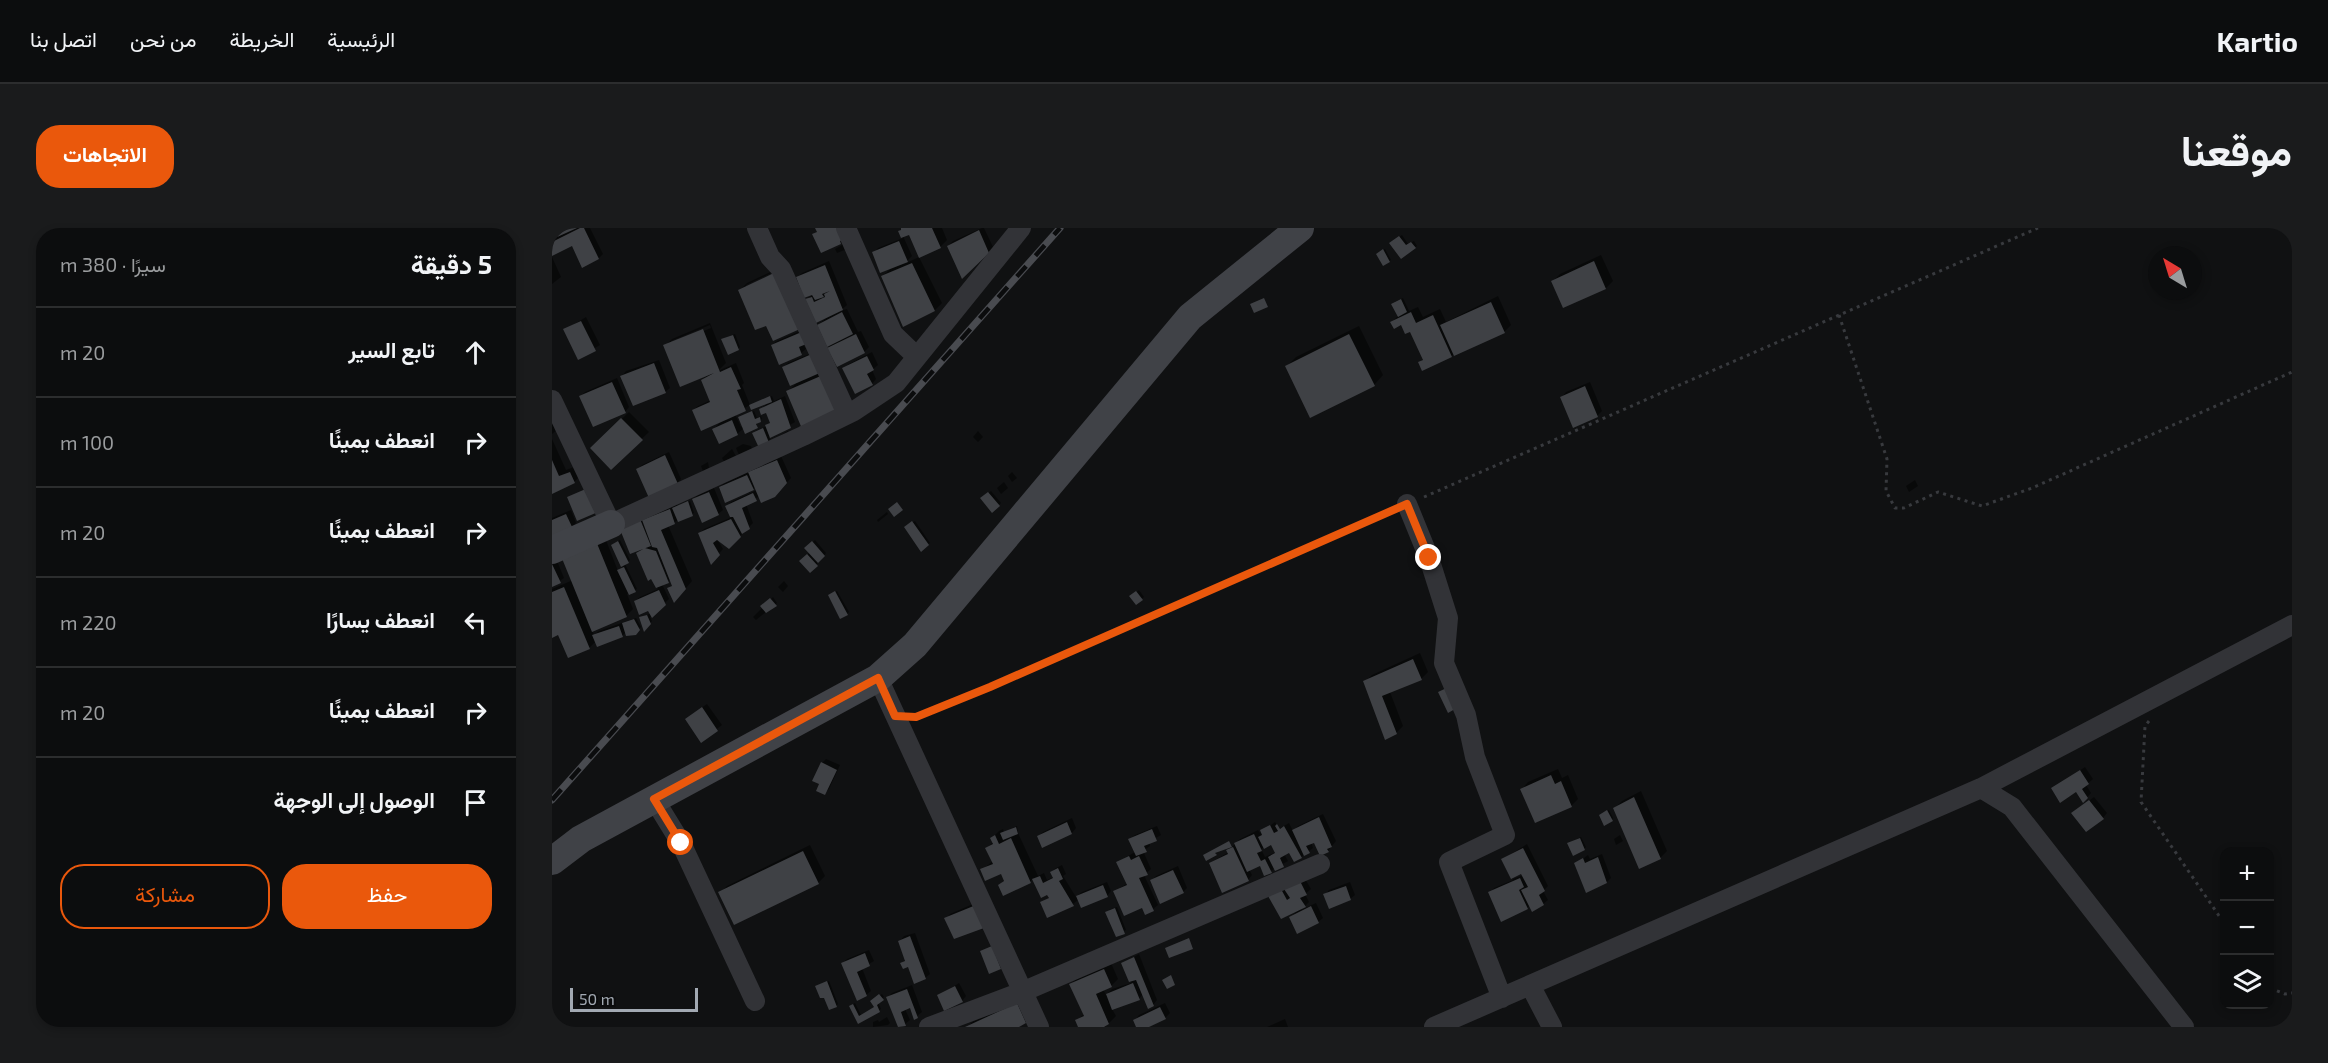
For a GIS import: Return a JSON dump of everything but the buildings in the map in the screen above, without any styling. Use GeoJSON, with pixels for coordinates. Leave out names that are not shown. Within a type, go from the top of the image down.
{"type":"FeatureCollection","features":[{"type":"Feature","properties":{"kind":"street"},"geometry":{"type":"LineString","coordinates":[[757,228],[770,257],[781,269],[847,414]]}},
{"type":"Feature","properties":{"kind":"street"},"geometry":{"type":"LineString","coordinates":[[846,228],[893,334],[917,357]]}},
{"type":"Feature","properties":{"kind":"street"},"geometry":{"type":"LineString","coordinates":[[552,550],[847,414],[896,383],[1021,228]]}},
{"type":"Feature","properties":{"kind":"street"},"geometry":{"type":"LineString","coordinates":[[552,861],[581,839],[878,678],[915,645],[1190,317],[1300,228]]}},
{"type":"Feature","properties":{"kind":"street"},"geometry":{"type":"LineString","coordinates":[[552,400],[611,524]]}},
{"type":"Feature","properties":{"kind":"street"},"geometry":{"type":"LineString","coordinates":[[1407,504],[1429,558],[1448,618],[1444,663],[1466,714],[1475,757],[1505,835],[1449,862],[1502,998]]}},
{"type":"Feature","properties":{"kind":"street"},"geometry":{"type":"LineString","coordinates":[[1434,1027],[1982,788],[2292,625]]}},
{"type":"Feature","properties":{"kind":"street"},"geometry":{"type":"LineString","coordinates":[[878,678],[1040,1027]]}},
{"type":"Feature","properties":{"kind":"street"},"geometry":{"type":"LineString","coordinates":[[1982,788],[2012,807],[2184,1027]]}},
{"type":"Feature","properties":{"kind":"street"},"geometry":{"type":"LineString","coordinates":[[654,799],[681,843],[755,1001]]}},
{"type":"Feature","properties":{"kind":"street"},"geometry":{"type":"LineString","coordinates":[[928,1027],[1022,992],[1320,864]]}},
{"type":"Feature","properties":{"kind":"street"},"geometry":{"type":"LineString","coordinates":[[1530,985],[1552,1027]]}},
{"type":"Feature","properties":{"kind":"path"},"geometry":{"type":"LineString","coordinates":[[895,716],[916,717],[979,692],[2038,228]]}},
{"type":"Feature","properties":{"kind":"path"},"geometry":{"type":"LineString","coordinates":[[1839,315],[1887,459],[1886,490],[1895,508],[1904,508],[1938,492],[1982,506],[2032,488],[2292,372]]}},
{"type":"Feature","properties":{"kind":"path"},"geometry":{"type":"LineString","coordinates":[[2151,718],[2145,726],[2141,802],[2220,917]]}},
{"type":"Feature","properties":{"kind":"path"},"geometry":{"type":"LineString","coordinates":[[2274,990],[2285,994],[2292,993]]}},
{"type":"Feature","properties":{"kind":"railway"},"geometry":{"type":"LineString","coordinates":[[552,800],[1060,228]]}},
{"type":"Feature","properties":{"kind":"route"},"geometry":{"type":"LineString","coordinates":[[681,843],[654,799],[878,678],[895,716],[916,717],[990,687],[1407,504],[1429,558]]}}]}
